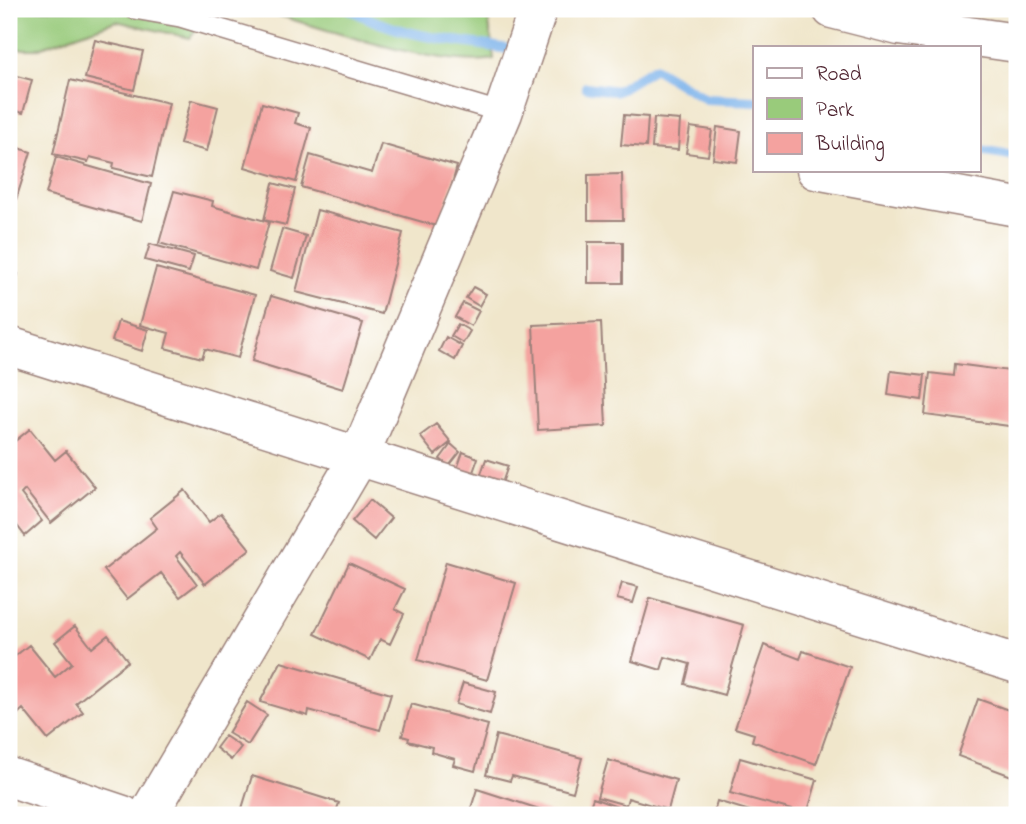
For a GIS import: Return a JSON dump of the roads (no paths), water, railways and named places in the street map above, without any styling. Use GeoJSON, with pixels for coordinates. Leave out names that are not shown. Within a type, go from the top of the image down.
{"type":"FeatureCollection","features":[{"type":"Feature","properties":{"kind":"street"},"geometry":{"type":"LineString","coordinates":[[148,815],[359,457],[503,113],[538,9]]}},
{"type":"Feature","properties":{"kind":"street"},"geometry":{"type":"LineString","coordinates":[[832,9],[899,26],[1017,43]]}},
{"type":"Feature","properties":{"kind":"street"},"geometry":{"type":"LineString","coordinates":[[827,172],[1017,207]]}},
{"type":"Feature","properties":{"kind":"street"},"geometry":{"type":"LineString","coordinates":[[9,346],[1017,664]]}},
{"type":"Feature","properties":{"kind":"street"},"geometry":{"type":"LineString","coordinates":[[9,777],[122,815]]}},
{"type":"Feature","properties":{"kind":"lane"},"geometry":{"type":"LineString","coordinates":[[134,9],[180,18],[503,113]]}},
{"type":"Feature","properties":{"kind":"waterway"},"geometry":{"type":"LineString","coordinates":[[350,9],[407,32],[508,49]]}},
{"type":"Feature","properties":{"kind":"waterway"},"geometry":{"type":"LineString","coordinates":[[586,87],[617,91],[654,68],[706,99],[753,101]]}},
{"type":"Feature","properties":{"kind":"waterway"},"geometry":{"type":"LineString","coordinates":[[981,150],[1017,156]]}}]}
